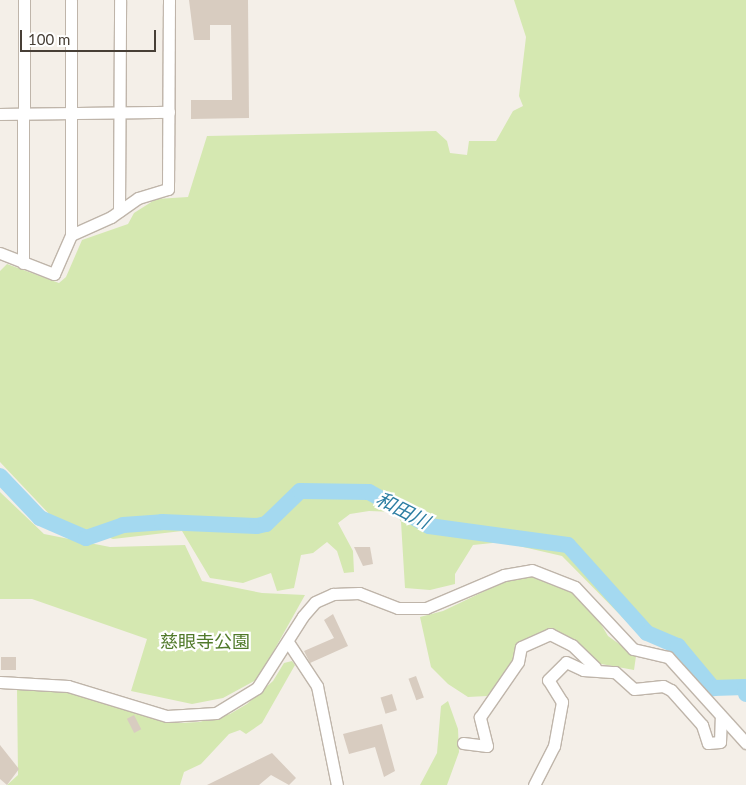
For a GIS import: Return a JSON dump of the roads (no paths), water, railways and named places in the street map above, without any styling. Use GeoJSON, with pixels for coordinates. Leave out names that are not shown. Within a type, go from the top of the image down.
{"type":"FeatureCollection","features":[{"type":"Feature","properties":{"kind":"street"},"geometry":{"type":"LineString","coordinates":[[23,263],[24,0]]}},
{"type":"Feature","properties":{"kind":"street"},"geometry":{"type":"LineString","coordinates":[[0,253],[54,274],[71,235],[71,0]]}},
{"type":"Feature","properties":{"kind":"street"},"geometry":{"type":"LineString","coordinates":[[119,211],[120,0]]}},
{"type":"Feature","properties":{"kind":"street"},"geometry":{"type":"LineString","coordinates":[[71,235],[119,211],[138,198],[168,189],[169,0]]}},
{"type":"Feature","properties":{"kind":"street"},"geometry":{"type":"LineString","coordinates":[[0,114],[169,112]]}},
{"type":"Feature","properties":{"kind":"street"},"geometry":{"type":"LineString","coordinates":[[0,682],[68,686],[167,716],[196,717],[226,710],[249,696],[315,602],[333,594],[359,593],[398,608],[426,608],[504,575],[541,571],[575,587],[633,649],[668,658],[721,718],[746,743]]}},
{"type":"Feature","properties":{"kind":"street"},"geometry":{"type":"LineString","coordinates":[[463,743],[487,746],[480,717],[518,662],[521,647],[536,638],[550,634],[562,638],[595,667],[615,672],[634,688],[663,686],[671,690],[702,725],[708,743],[720,742],[721,718]]}},
{"type":"Feature","properties":{"kind":"street"},"geometry":{"type":"LineString","coordinates":[[288,642],[317,686],[337,785]]}},
{"type":"Feature","properties":{"kind":"street"},"geometry":{"type":"LineString","coordinates":[[534,785],[554,746],[562,702],[548,680],[550,675],[566,662],[583,670],[595,667]]}},
{"type":"Feature","properties":{"kind":"waterway","name":"和田川"},"geometry":{"type":"LineString","coordinates":[[0,476],[40,518],[86,538],[123,525],[162,522],[257,526],[266,524],[300,491],[369,492],[429,526],[568,545],[647,633],[678,646],[713,688],[745,687],[746,694]]}},
{"type":"Feature","properties":{"kind":"park label","name":"慈眼寺公園"},"geometry":{"type":"Point","coordinates":[205,641]}}]}
